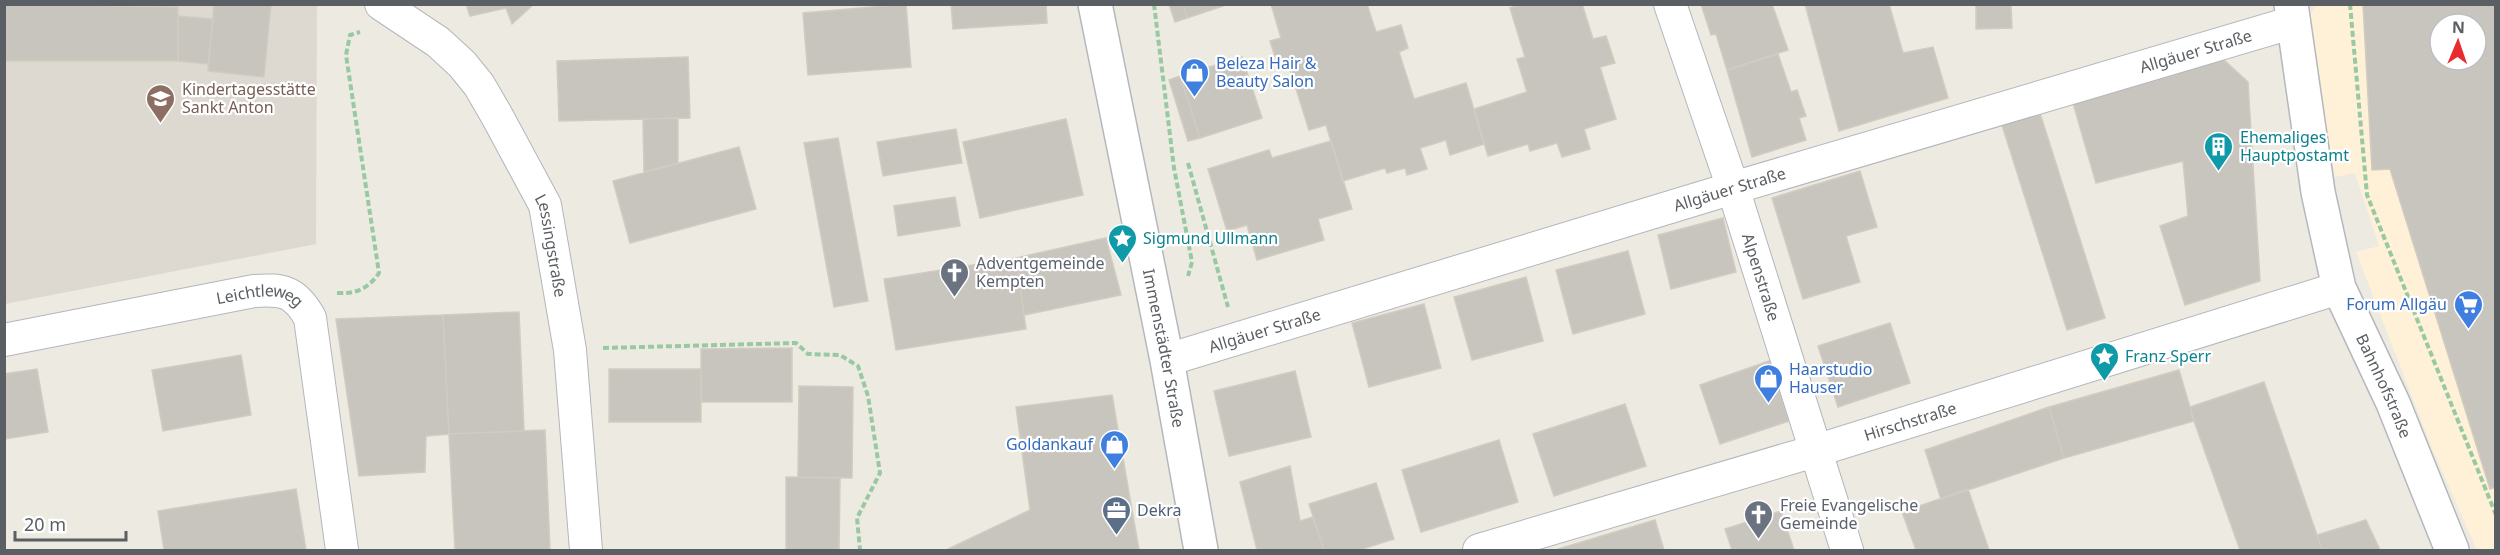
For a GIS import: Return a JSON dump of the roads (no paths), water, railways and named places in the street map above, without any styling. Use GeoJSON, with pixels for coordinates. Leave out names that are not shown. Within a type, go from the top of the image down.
{"type":"FeatureCollection","features":[{"type":"Feature","properties":{"kind":"street","name":"Immenstädter Straße"},"geometry":{"type":"LineString","coordinates":[[1095,4],[1167,360],[1201,550]]}},
{"type":"Feature","properties":{"kind":"street","name":"Alpenstraße"},"geometry":{"type":"LineString","coordinates":[[1670,4],[1732,188],[1847,550]]}},
{"type":"Feature","properties":{"kind":"street","name":"Allgäuer Straße"},"geometry":{"type":"LineString","coordinates":[[1167,360],[1732,188],[2293,13]]}},
{"type":"Feature","properties":{"kind":"street","name":"Bahnhofstraße"},"geometry":{"type":"LineString","coordinates":[[2293,13],[2318,192],[2339,288],[2393,403],[2452,550]]}},
{"type":"Feature","properties":{"kind":"street","name":"Lessingstraße"},"geometry":{"type":"LineString","coordinates":[[376,19],[438,42],[462,64],[479,85],[545,205],[570,350],[586,550]]}},
{"type":"Feature","properties":{"kind":"street","name":"Hirschstraße"},"geometry":{"type":"LineString","coordinates":[[1479,550],[1815,451],[2339,288]]}},
{"type":"Feature","properties":{"kind":"street","name":"Leichtleweg"},"geometry":{"type":"LineString","coordinates":[[4,340],[254,291],[276,290],[300,301],[310,318],[342,550]]}},
{"type":"Feature","properties":{"kind":"place","name":"Beleza Hair & Beauty Salon"},"geometry":{"type":"Point","coordinates":[1195,98]}},
{"type":"Feature","properties":{"kind":"place","name":"Kindertagesstätte Sankt Anton"},"geometry":{"type":"Point","coordinates":[161,124]}},
{"type":"Feature","properties":{"kind":"place","name":"Ehemaliges Hauptpostamt"},"geometry":{"type":"Point","coordinates":[2219,172]}},
{"type":"Feature","properties":{"kind":"place","name":"Sigmund Ullmann"},"geometry":{"type":"Point","coordinates":[1122,264]}},
{"type":"Feature","properties":{"kind":"place","name":"Adventgemeinde Kempten"},"geometry":{"type":"Point","coordinates":[955,298]}},
{"type":"Feature","properties":{"kind":"place","name":"Forum Allgäu"},"geometry":{"type":"Point","coordinates":[2468,330]}},
{"type":"Feature","properties":{"kind":"place","name":"Franz Sperr"},"geometry":{"type":"Point","coordinates":[2104,382]}},
{"type":"Feature","properties":{"kind":"place","name":"Haarstudio Hauser"},"geometry":{"type":"Point","coordinates":[1768,404]}},
{"type":"Feature","properties":{"kind":"place","name":"Goldankauf"},"geometry":{"type":"Point","coordinates":[1114,470]}},
{"type":"Feature","properties":{"kind":"place","name":"Dekra"},"geometry":{"type":"Point","coordinates":[1116,536]}},
{"type":"Feature","properties":{"kind":"place","name":"Freie Evangelische Gemeinde"},"geometry":{"type":"Point","coordinates":[1759,540]}}]}
